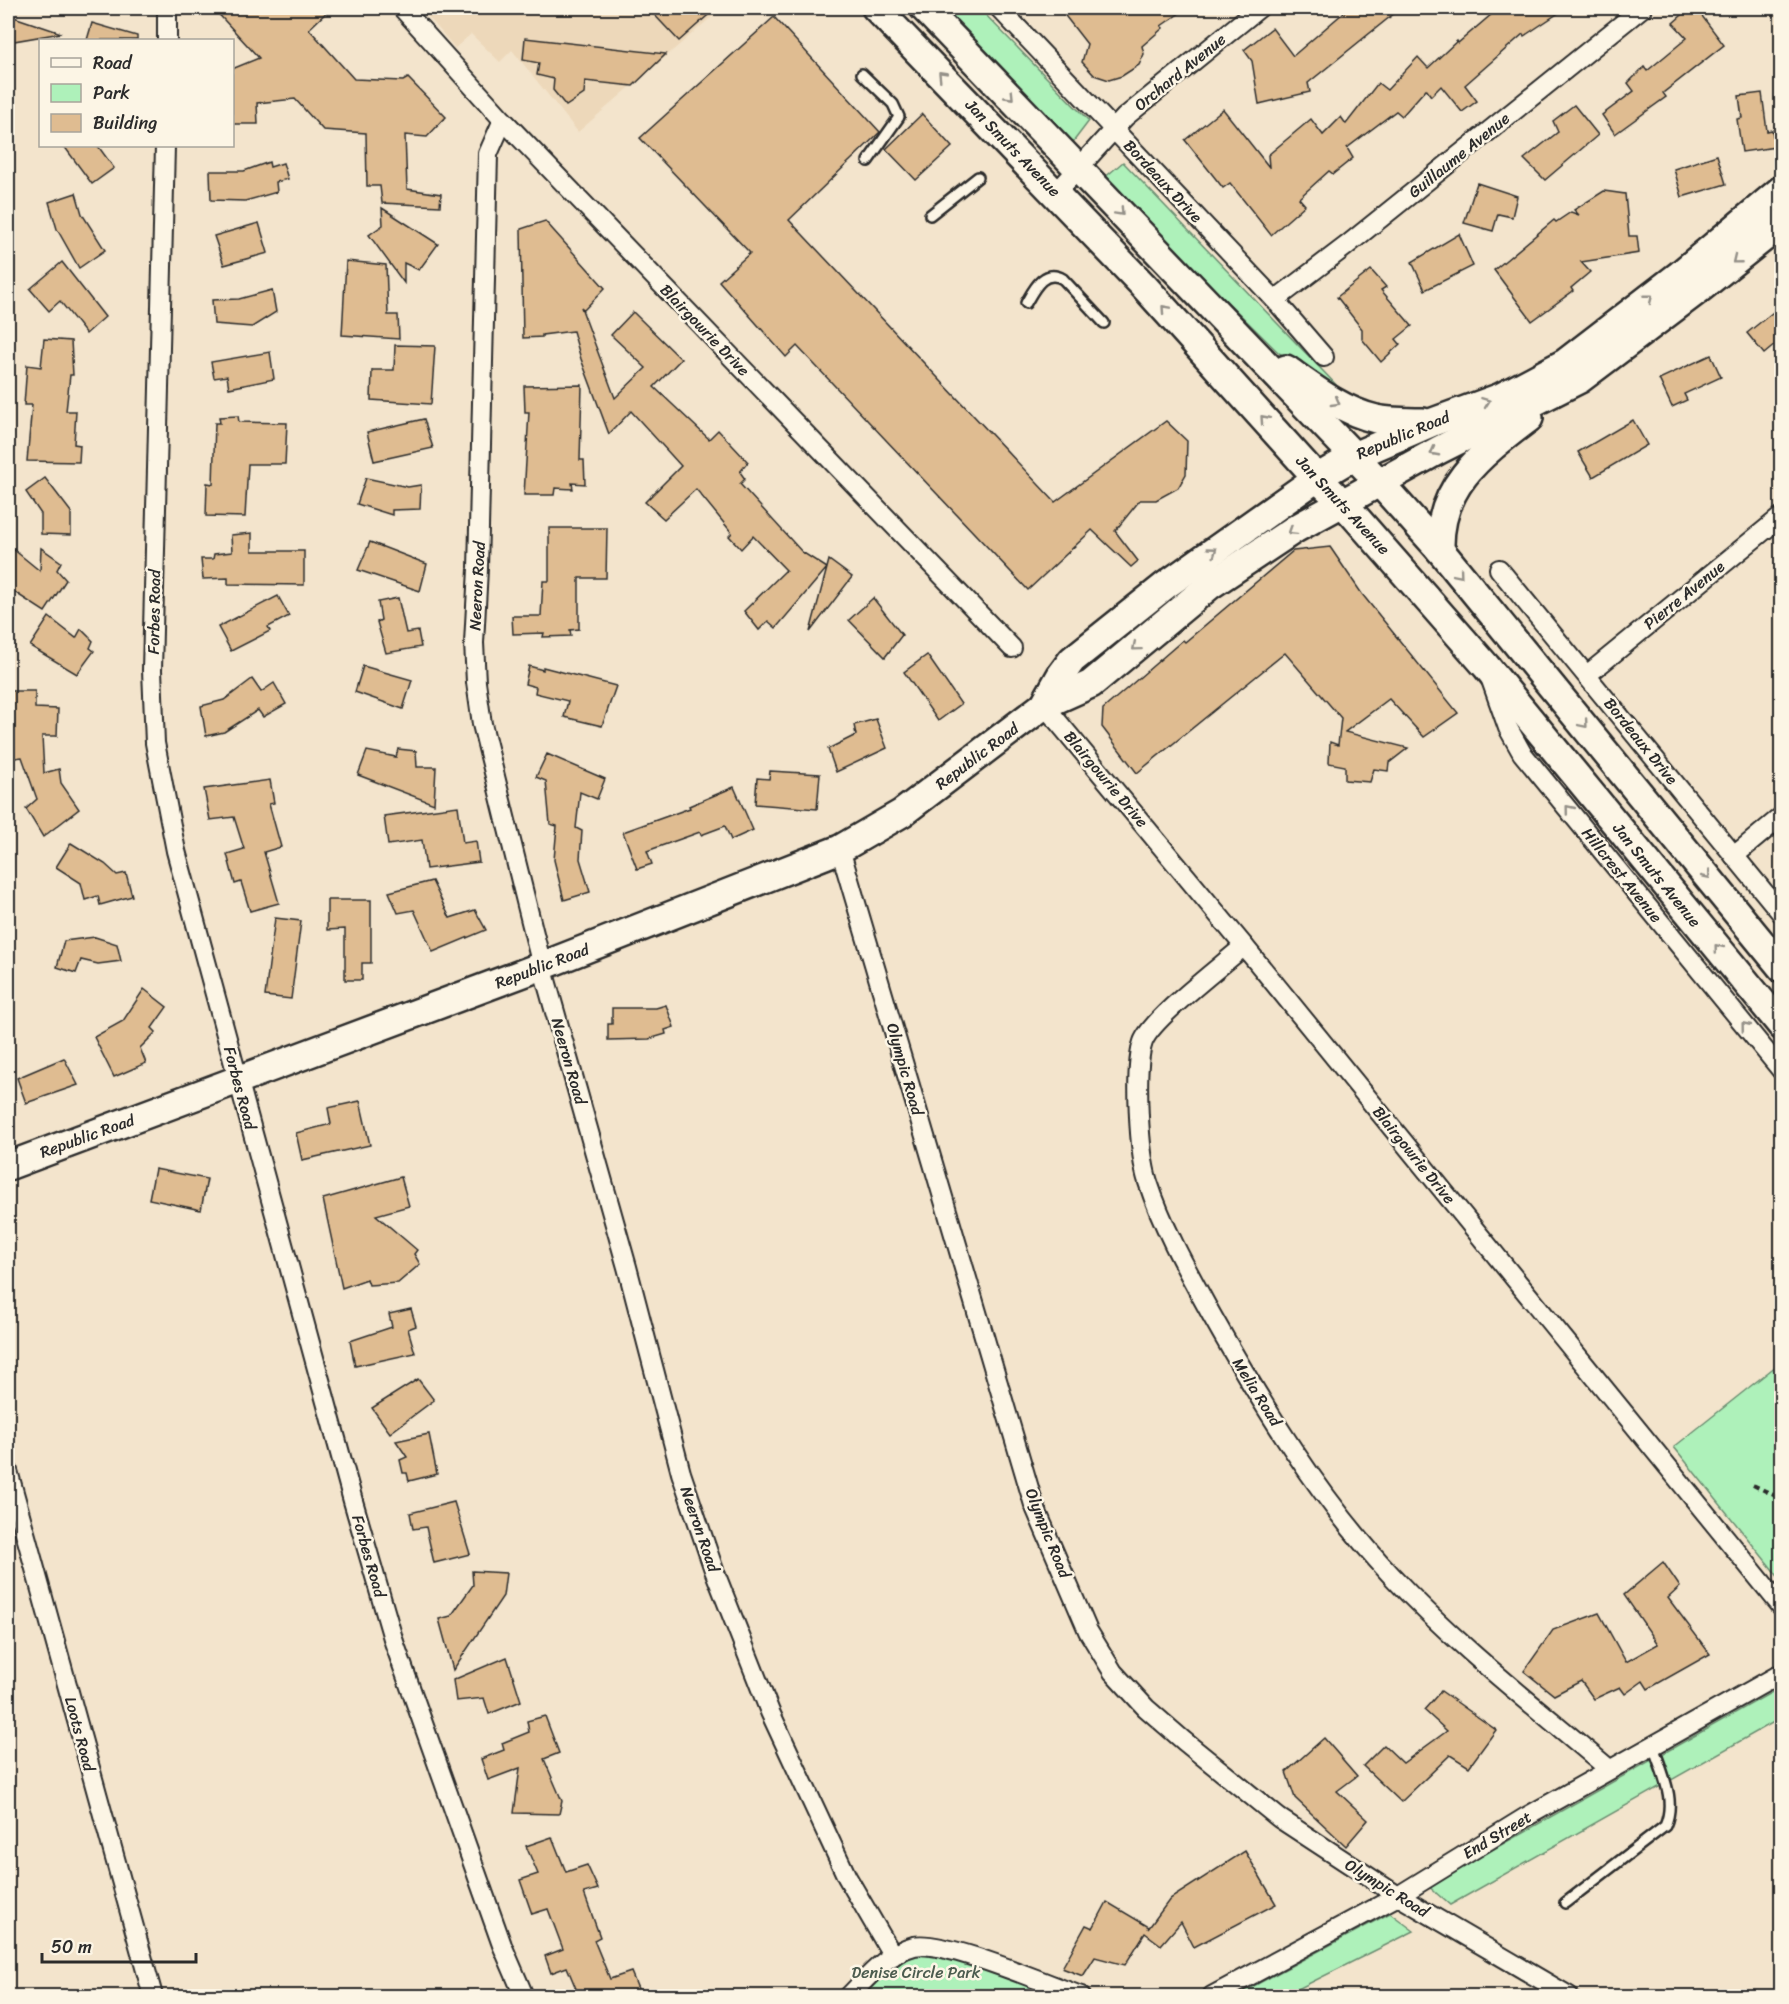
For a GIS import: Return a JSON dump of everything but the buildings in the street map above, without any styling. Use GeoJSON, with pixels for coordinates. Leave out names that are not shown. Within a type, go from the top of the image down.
{"type":"FeatureCollection","features":[{"type":"Feature","properties":{"kind":"main road","name":"Jan Smuts Avenue"},"geometry":{"type":"LineString","coordinates":[[876,8],[1142,284],[1317,478],[1343,503],[1486,666],[1782,1026]]}},
{"type":"Feature","properties":{"kind":"main road","name":"Jan Smuts Avenue"},"geometry":{"type":"LineString","coordinates":[[924,8],[1379,482],[1440,550],[1782,968]]}},
{"type":"Feature","properties":{"kind":"main road","name":"Republic Road"},"geometry":{"type":"LineString","coordinates":[[1044,705],[1072,660],[1166,585],[1317,478],[1354,456],[1432,422],[1501,397],[1565,363],[1678,276],[1782,189]]}},
{"type":"Feature","properties":{"kind":"main road","name":"Republic Road"},"geometry":{"type":"LineString","coordinates":[[8,1166],[542,966],[840,849],[902,813],[1044,705],[1091,684],[1209,586],[1295,529],[1439,450],[1580,379],[1782,223]]}},
{"type":"Feature","properties":{"kind":"main road"},"geometry":{"type":"LineString","coordinates":[[1236,334],[1342,406],[1375,419],[1397,422],[1432,422]]}},
{"type":"Feature","properties":{"kind":"main road"},"geometry":{"type":"LineString","coordinates":[[1440,550],[1439,530],[1445,508],[1456,484],[1470,468],[1511,431],[1580,379]]}},
{"type":"Feature","properties":{"kind":"street"},"geometry":{"type":"LineString","coordinates":[[167,8],[167,39]]}},
{"type":"Feature","properties":{"kind":"street","name":"Blairgowrie Drive"},"geometry":{"type":"LineString","coordinates":[[402,8],[504,120],[1012,648]]}},
{"type":"Feature","properties":{"kind":"street","name":"Bordeaux Drive"},"geometry":{"type":"LineString","coordinates":[[999,8],[1275,300],[1324,357]]}},
{"type":"Feature","properties":{"kind":"street","name":"Orchard Avenue"},"geometry":{"type":"LineString","coordinates":[[1056,193],[1125,117],[1259,8]]}},
{"type":"Feature","properties":{"kind":"street","name":"Guillaume Avenue"},"geometry":{"type":"LineString","coordinates":[[1275,300],[1641,8]]}},
{"type":"Feature","properties":{"kind":"street","name":"Neeron Road"},"geometry":{"type":"LineString","coordinates":[[504,120],[488,154],[478,569],[474,643],[476,682],[482,724],[542,966],[627,1267],[681,1473],[714,1570],[770,1713],[847,1877],[893,1956]]}},
{"type":"Feature","properties":{"kind":"street","name":"Forbes Road"},"geometry":{"type":"LineString","coordinates":[[165,147],[152,670],[154,743],[176,851],[353,1502],[394,1642],[498,1934],[524,1996]]}},
{"type":"Feature","properties":{"kind":"street","name":"Pierre Avenue"},"geometry":{"type":"LineString","coordinates":[[1587,675],[1782,516]]}},
{"type":"Feature","properties":{"kind":"street","name":"Bordeaux Drive"},"geometry":{"type":"LineString","coordinates":[[1499,569],[1782,914]]}},
{"type":"Feature","properties":{"kind":"street","name":"Hillcrest Avenue"},"geometry":{"type":"LineString","coordinates":[[1486,666],[1508,728],[1522,753],[1782,1071]]}},
{"type":"Feature","properties":{"kind":"street","name":"Blairgowrie Drive"},"geometry":{"type":"LineString","coordinates":[[1044,705],[1245,946],[1782,1607]]}},
{"type":"Feature","properties":{"kind":"street"},"geometry":{"type":"LineString","coordinates":[[1734,856],[1782,816]]}},
{"type":"Feature","properties":{"kind":"street","name":"Olympic Road"},"geometry":{"type":"LineString","coordinates":[[840,849],[1034,1505],[1088,1631],[1113,1672],[1146,1708],[1279,1818],[1398,1896],[1569,1996]]}},
{"type":"Feature","properties":{"kind":"street","name":"Melia Road"},"geometry":{"type":"LineString","coordinates":[[1245,946],[1159,1019],[1143,1041],[1139,1070],[1138,1114],[1147,1179],[1161,1214],[1235,1357],[1282,1432],[1341,1517],[1391,1575],[1465,1647],[1609,1769]]}},
{"type":"Feature","properties":{"kind":"street","name":"Loots Road"},"geometry":{"type":"LineString","coordinates":[[8,1471],[153,1996]]}},
{"type":"Feature","properties":{"kind":"street","name":"End Street"},"geometry":{"type":"LineString","coordinates":[[1212,1996],[1398,1896],[1526,1817],[1782,1673]]}},
{"type":"Feature","properties":{"kind":"street"},"geometry":{"type":"LineString","coordinates":[[849,1996],[893,1956],[916,1946],[941,1946],[1082,1996]]}},
{"type":"Feature","properties":{"kind":"lane"},"geometry":{"type":"LineString","coordinates":[[862,74],[893,104],[899,117],[868,161]]}},
{"type":"Feature","properties":{"kind":"lane"},"geometry":{"type":"LineString","coordinates":[[930,215],[978,177]]}},
{"type":"Feature","properties":{"kind":"lane"},"geometry":{"type":"LineString","coordinates":[[1026,303],[1041,281],[1047,276],[1058,276],[1104,323]]}},
{"type":"Feature","properties":{"kind":"lane"},"geometry":{"type":"LineString","coordinates":[[1565,1904],[1665,1826],[1670,1816],[1671,1805],[1653,1745]]}},
{"type":"Feature","properties":{"kind":"path"},"geometry":{"type":"LineString","coordinates":[[1753,1485],[1782,1499]]}},
{"type":"Feature","properties":{"kind":"shaded area"},"geometry":{"type":"Polygon","coordinates":[[[421,8],[722,8],[578,132],[512,50],[500,62],[471,34],[455,48],[421,8]]]}},
{"type":"Feature","properties":{"kind":"green space"},"geometry":{"type":"Polygon","coordinates":[[[939,8],[979,8],[1089,121],[1073,142],[939,8]]]}},
{"type":"Feature","properties":{"kind":"green space"},"geometry":{"type":"Polygon","coordinates":[[[1123,162],[1344,393],[1279,353],[1103,179],[1123,162]]]}},
{"type":"Feature","properties":{"kind":"green space"},"geometry":{"type":"Polygon","coordinates":[[[1781,1362],[1781,1580],[1674,1447],[1781,1362]]]}},
{"type":"Feature","properties":{"kind":"green space"},"geometry":{"type":"Polygon","coordinates":[[[1781,1687],[1781,1718],[1450,1905],[1428,1886],[1781,1687]]]}},
{"type":"Feature","properties":{"kind":"green space"},"geometry":{"type":"Polygon","coordinates":[[[1390,1913],[1414,1931],[1284,1996],[1235,1996],[1390,1913]]]}},
{"type":"Feature","properties":{"kind":"green space","name":"Denise Circle Park"},"geometry":{"type":"Polygon","coordinates":[[[916,1946],[1016,1968],[1092,1996],[856,1996],[916,1946]]]}}]}
